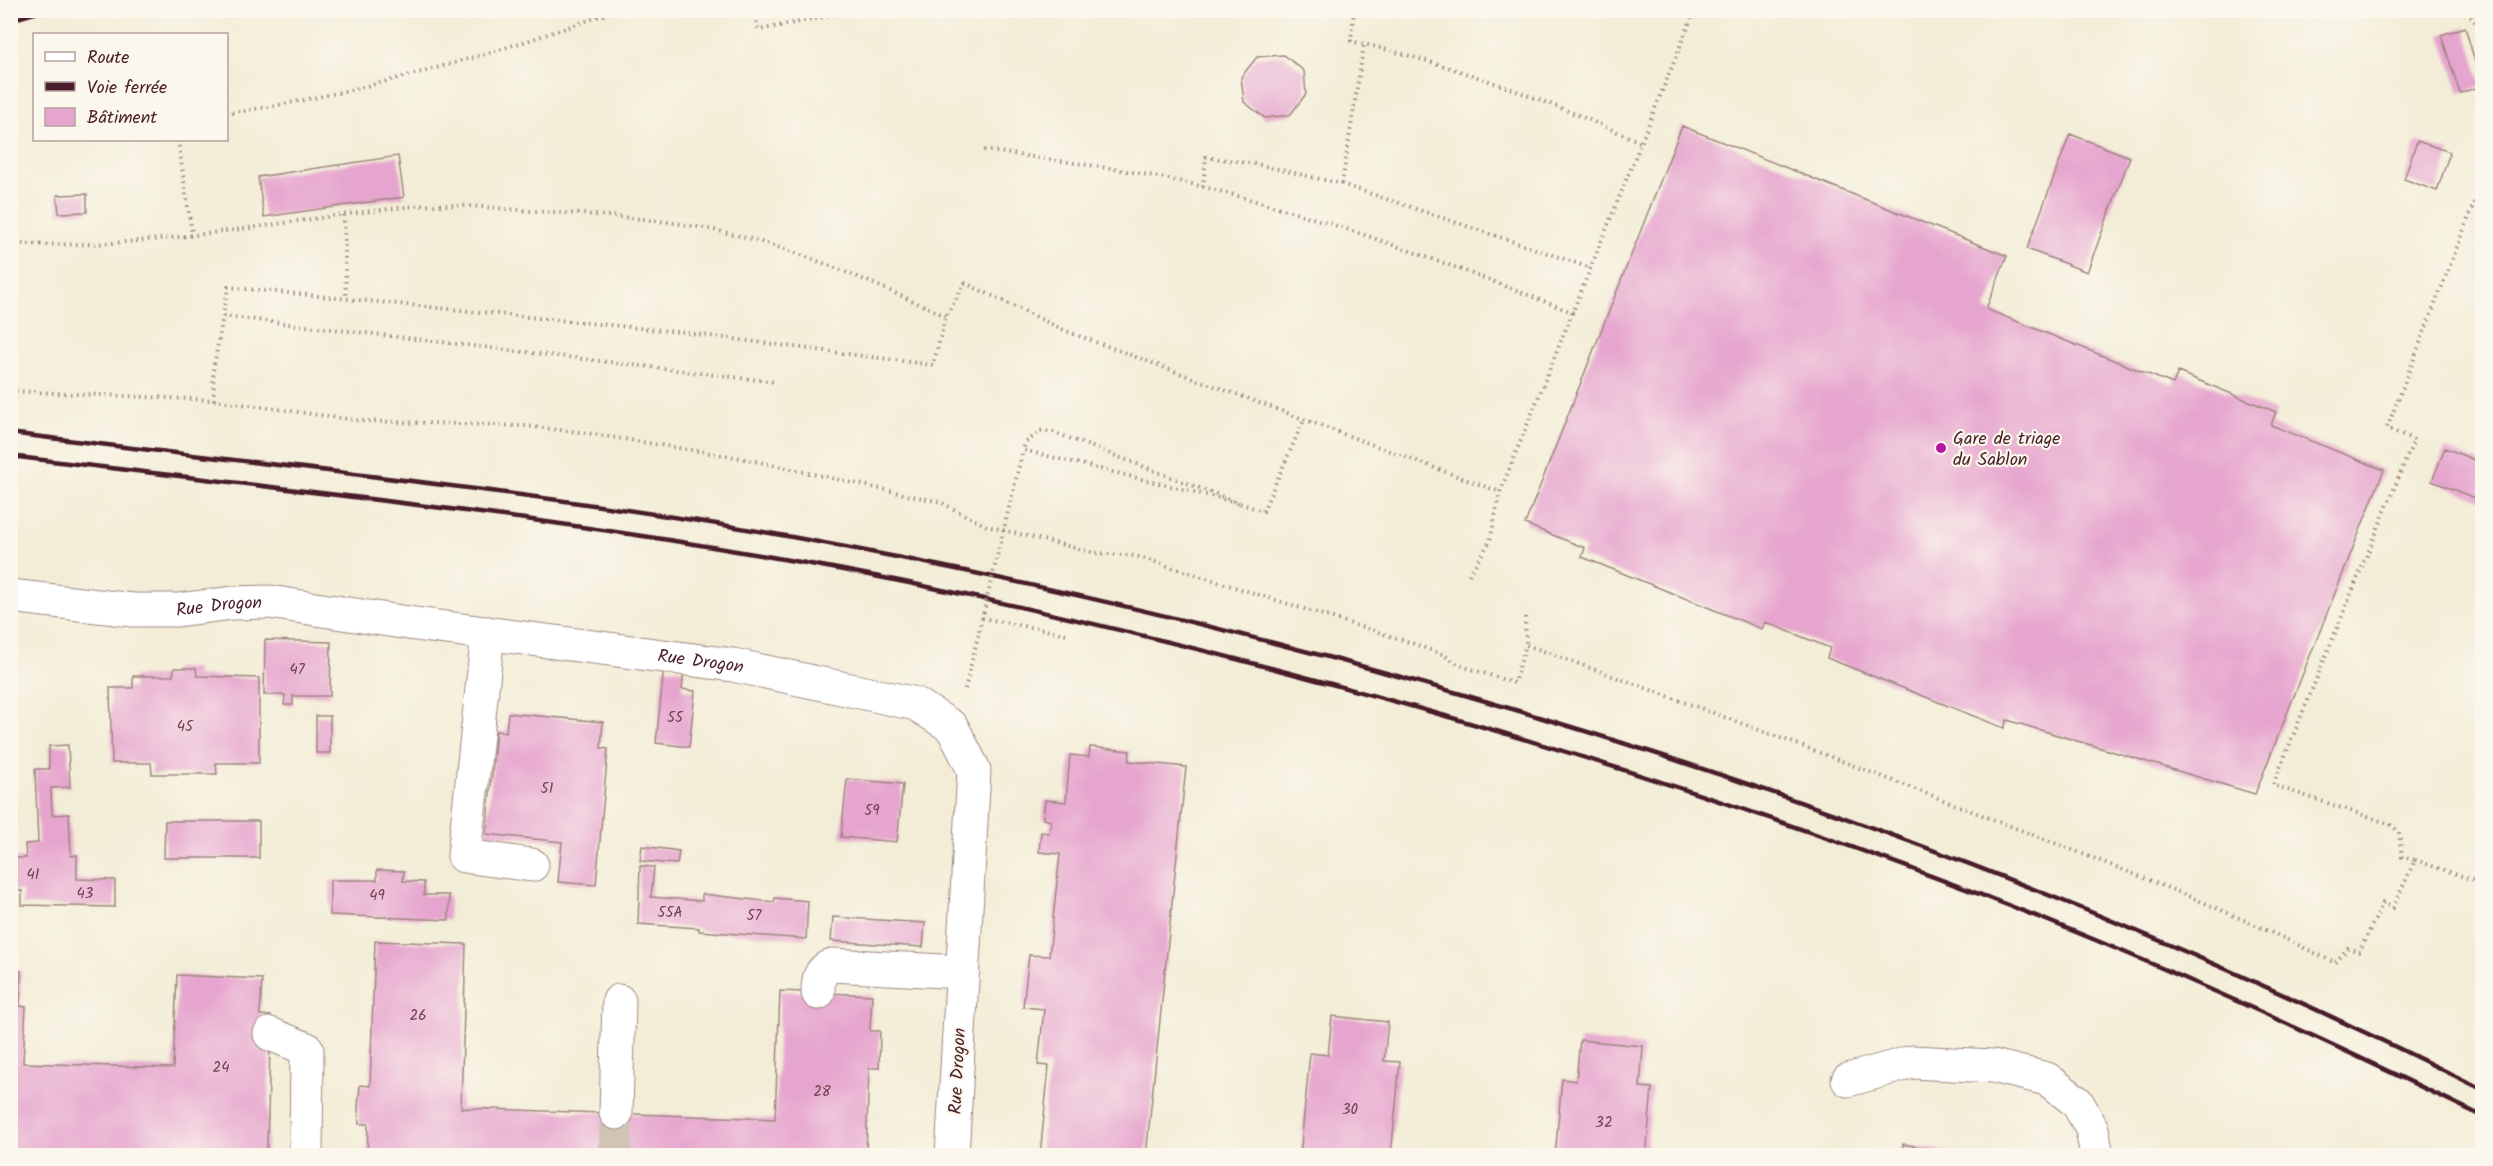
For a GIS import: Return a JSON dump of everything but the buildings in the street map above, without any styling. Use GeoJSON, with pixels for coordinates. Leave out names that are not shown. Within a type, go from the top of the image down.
{"type":"FeatureCollection","features":[{"type":"Feature","properties":{"kind":"street","name":"Rue Drogon"},"geometry":{"type":"LineString","coordinates":[[10,596],[133,610],[177,610],[233,603],[269,602],[733,665],[916,704],[952,727],[974,770],[952,1155]]}},
{"type":"Feature","properties":{"kind":"street"},"geometry":{"type":"LineString","coordinates":[[488,633],[464,856],[532,865]]}},
{"type":"Feature","properties":{"kind":"street"},"geometry":{"type":"LineString","coordinates":[[818,993],[818,979],[823,969],[832,965],[962,972]]}},
{"type":"Feature","properties":{"kind":"street"},"geometry":{"type":"LineString","coordinates":[[616,1113],[619,1001]]}},
{"type":"Feature","properties":{"kind":"street"},"geometry":{"type":"LineString","coordinates":[[270,1034],[307,1049],[306,1155]]}},
{"type":"Feature","properties":{"kind":"street"},"geometry":{"type":"LineString","coordinates":[[1848,1080],[1912,1062],[1993,1066],[2048,1079],[2077,1102],[2092,1129],[2097,1155]]}},
{"type":"Feature","properties":{"kind":"path"},"geometry":{"type":"LineString","coordinates":[[228,114],[375,84],[548,35],[617,10]]}},
{"type":"Feature","properties":{"kind":"path"},"geometry":{"type":"LineString","coordinates":[[753,10],[759,30],[848,12]]}},
{"type":"Feature","properties":{"kind":"path"},"geometry":{"type":"LineString","coordinates":[[1354,10],[1351,41],[1428,60],[1499,83],[1642,143]]}},
{"type":"Feature","properties":{"kind":"path"},"geometry":{"type":"LineString","coordinates":[[2460,10],[2482,28]]}},
{"type":"Feature","properties":{"kind":"path"},"geometry":{"type":"LineString","coordinates":[[2476,10],[2482,28]]}},
{"type":"Feature","properties":{"kind":"path"},"geometry":{"type":"LineString","coordinates":[[1469,575],[1491,541],[1500,492],[1694,12]]}},
{"type":"Feature","properties":{"kind":"path"},"geometry":{"type":"LineString","coordinates":[[1342,184],[1364,44]]}},
{"type":"Feature","properties":{"kind":"path"},"geometry":{"type":"LineString","coordinates":[[178,141],[192,234]]}},
{"type":"Feature","properties":{"kind":"path"},"geometry":{"type":"LineString","coordinates":[[984,150],[1080,164],[1203,187],[1368,235],[1574,313]]}},
{"type":"Feature","properties":{"kind":"path"},"geometry":{"type":"LineString","coordinates":[[1203,187],[1206,157],[1256,165],[1342,184],[1591,268]]}},
{"type":"Feature","properties":{"kind":"path"},"geometry":{"type":"LineString","coordinates":[[2482,183],[2387,428],[2414,440],[2273,785],[2390,824],[2399,832],[2402,857],[2482,883]]}},
{"type":"Feature","properties":{"kind":"path"},"geometry":{"type":"LineString","coordinates":[[10,243],[64,244],[192,234],[419,206],[569,213],[694,226],[803,255],[946,316]]}},
{"type":"Feature","properties":{"kind":"path"},"geometry":{"type":"LineString","coordinates":[[344,215],[346,299]]}},
{"type":"Feature","properties":{"kind":"path"},"geometry":{"type":"LineString","coordinates":[[214,400],[213,371],[228,287],[679,332],[933,365],[946,316],[965,283],[1066,331],[1500,492]]}},
{"type":"Feature","properties":{"kind":"path"},"geometry":{"type":"LineString","coordinates":[[223,316],[775,382]]}},
{"type":"Feature","properties":{"kind":"path"},"geometry":{"type":"LineString","coordinates":[[10,392],[214,400],[361,421],[536,427],[741,458],[940,502],[998,529],[1095,553],[1136,556],[1409,642],[1444,655],[1459,665],[1514,683],[1526,645],[1525,617]]}},
{"type":"Feature","properties":{"kind":"path"},"geometry":{"type":"LineString","coordinates":[[965,689],[1023,450],[1030,437],[1041,431],[1053,432],[1263,511],[1304,420]]}},
{"type":"Feature","properties":{"kind":"path"},"geometry":{"type":"LineString","coordinates":[[1023,450],[1239,503]]}},
{"type":"Feature","properties":{"kind":"path"},"geometry":{"type":"LineString","coordinates":[[982,618],[1066,634]]}},
{"type":"Feature","properties":{"kind":"path"},"geometry":{"type":"LineString","coordinates":[[1526,645],[1751,725],[2031,834],[2244,919],[2335,963],[2348,948],[2359,952],[2383,903],[2393,908],[2415,860]]}},
{"type":"Feature","properties":{"kind":"tunnel"},"geometry":{"type":"LineString","coordinates":[[615,1156],[616,1113]]}},
{"type":"Feature","properties":{"kind":"railway"},"geometry":{"type":"LineString","coordinates":[[10,20],[45,10]]}},
{"type":"Feature","properties":{"kind":"railway"},"geometry":{"type":"LineString","coordinates":[[10,433],[500,492],[695,520],[1010,581],[1227,631],[1443,689],[1656,754],[1868,826],[2076,906],[2281,994],[2482,1089]]}},
{"type":"Feature","properties":{"kind":"railway"},"geometry":{"type":"LineString","coordinates":[[10,456],[466,511],[694,544],[919,585],[1206,651],[1490,729],[1630,772],[1770,818],[1909,868],[2046,920],[2156,966],[2320,1039],[2482,1116]]}},
{"type":"Feature","properties":{"kind":"place","name":"Gare de triage du Sablon"},"geometry":{"type":"Point","coordinates":[1941,448]}}]}
